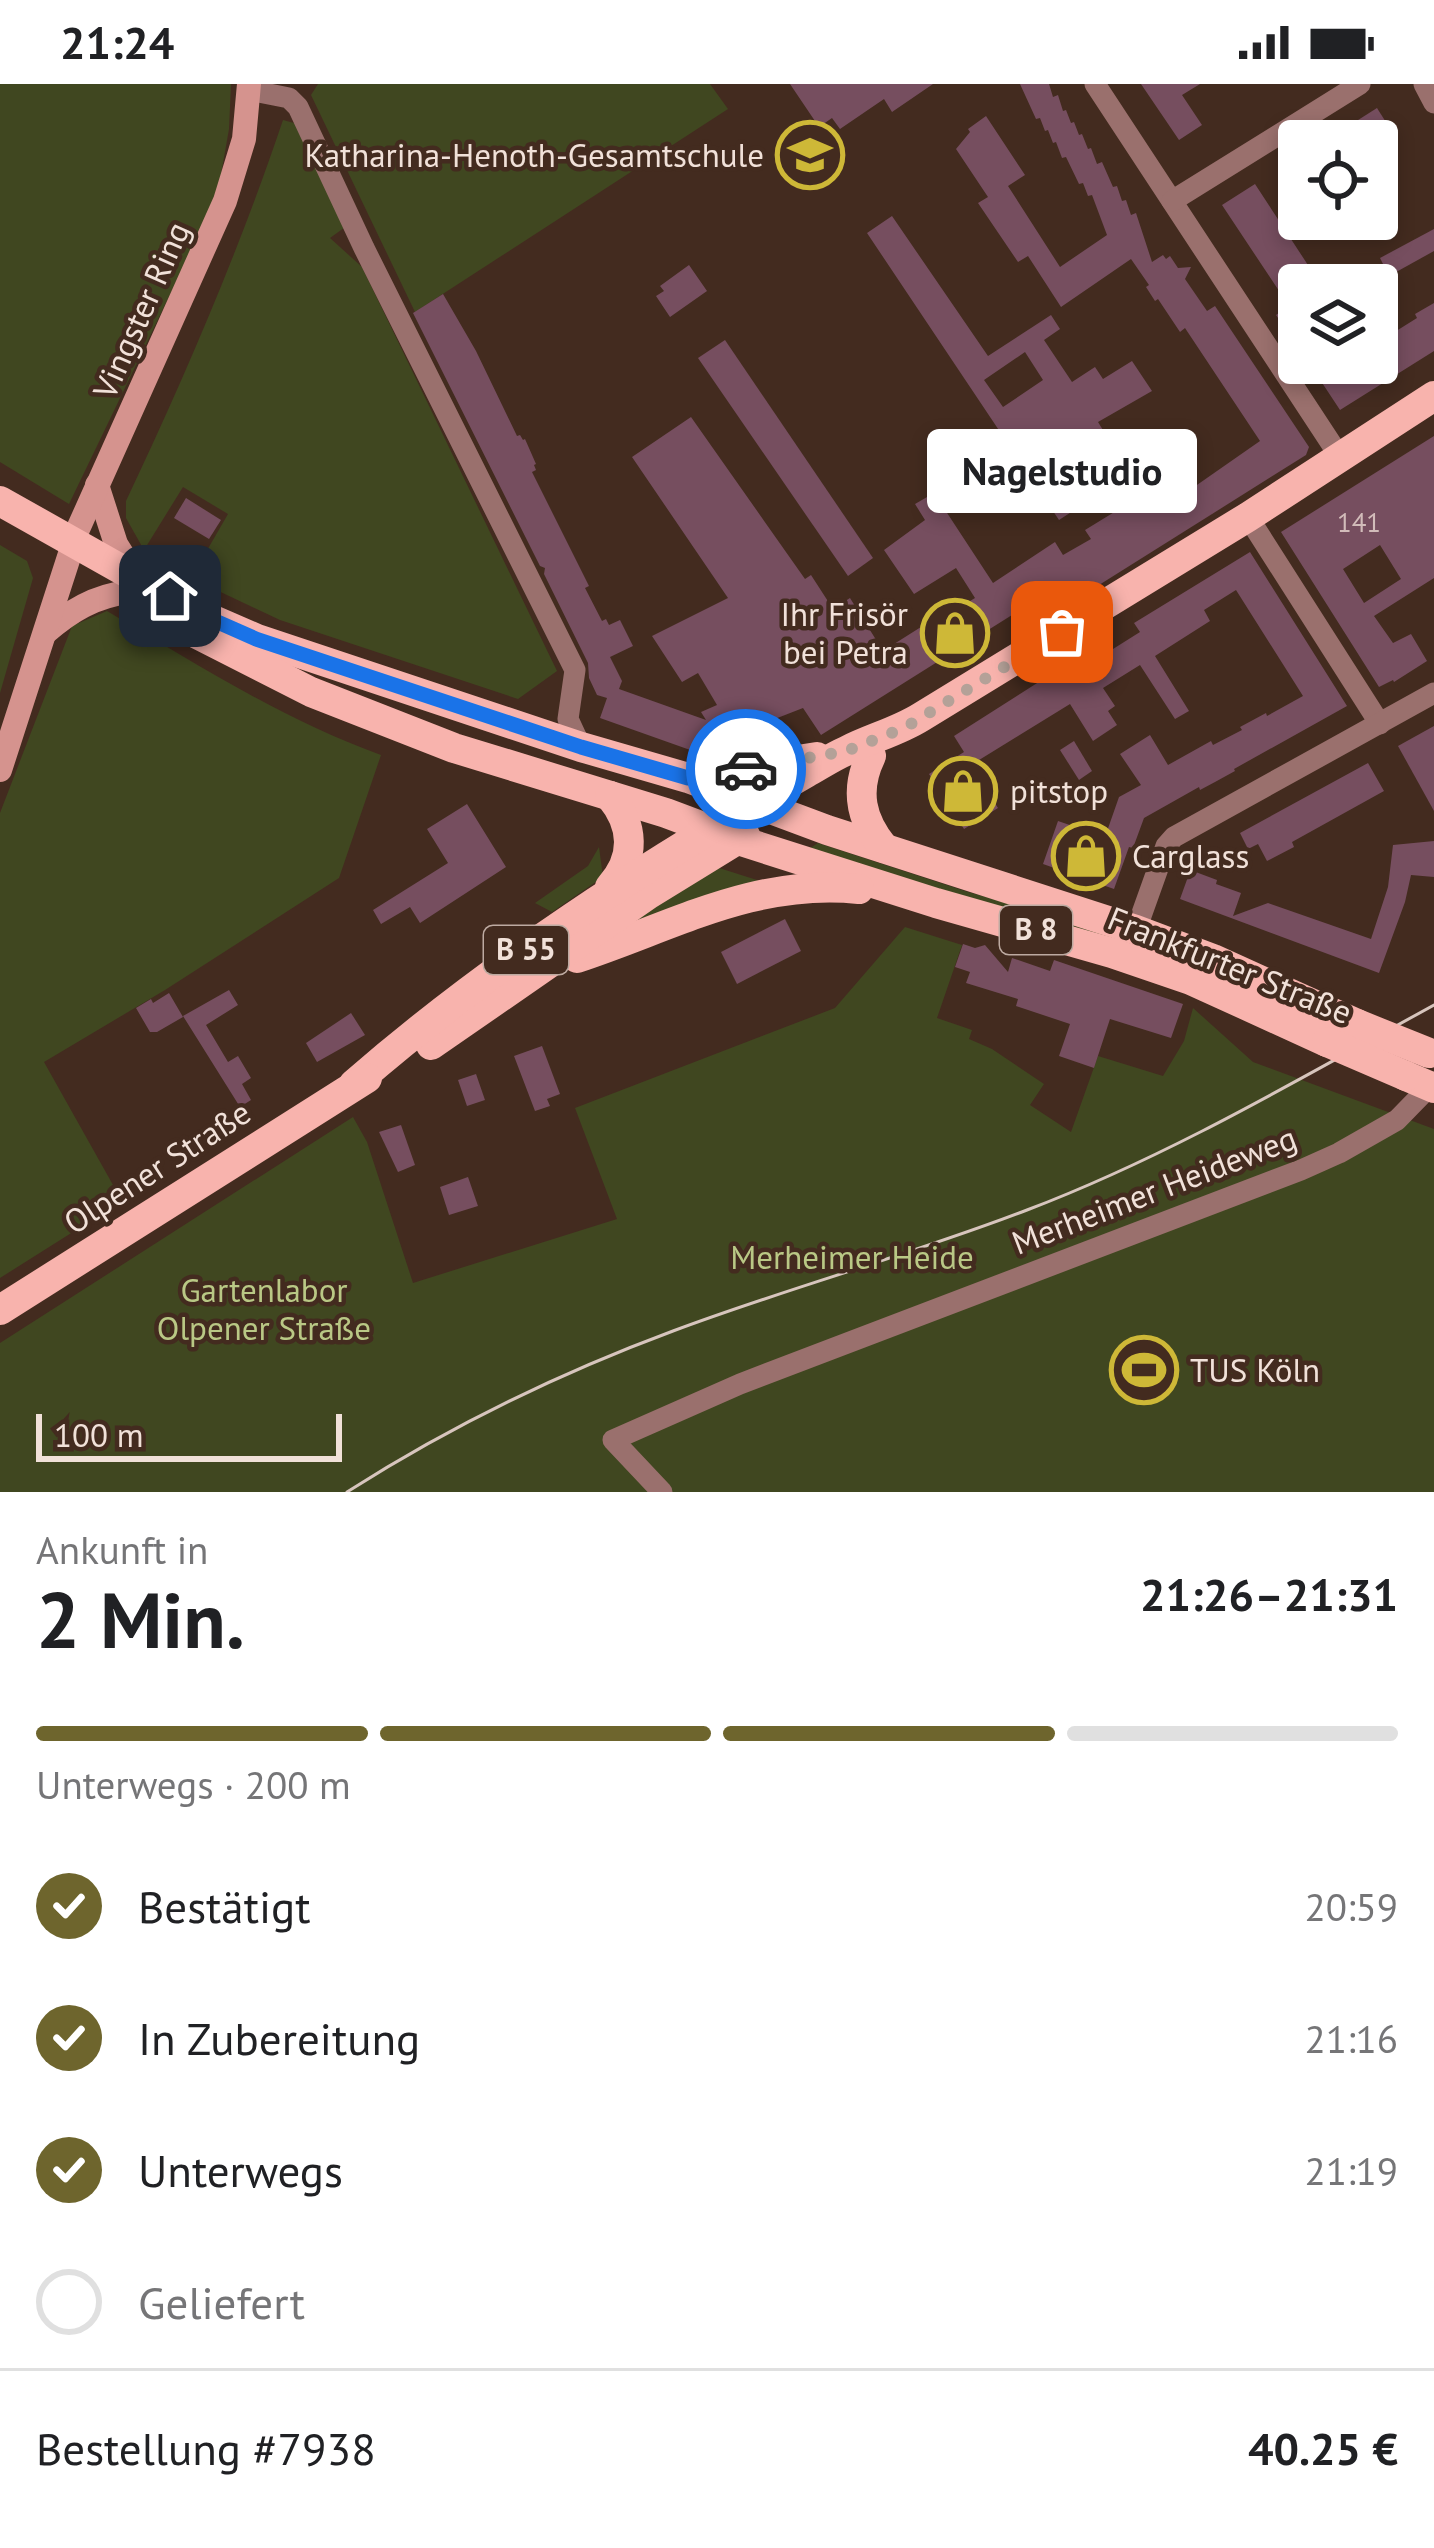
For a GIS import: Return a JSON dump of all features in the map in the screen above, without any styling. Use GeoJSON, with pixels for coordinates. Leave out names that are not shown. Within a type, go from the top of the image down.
{"type":"FeatureCollection","features":[{"type":"Feature","properties":{"kind":"main road","name":"Vingster Ring"},"geometry":{"type":"LineString","coordinates":[[0,770],[97,484],[225,200],[244,139],[249,87]]}},
{"type":"Feature","properties":{"kind":"main road","name":"B 55"},"geometry":{"type":"LineString","coordinates":[[723,835],[1248,518],[1434,396]]}},
{"type":"Feature","properties":{"kind":"main road"},"geometry":{"type":"LineString","coordinates":[[44,634],[89,602],[132,584],[97,484]]}},
{"type":"Feature","properties":{"kind":"main road","name":"Frankfurter Straße"},"geometry":{"type":"LineString","coordinates":[[0,501],[132,584],[256,639],[688,778],[1136,930],[1357,1024],[1428,1073]]}},
{"type":"Feature","properties":{"kind":"main road","name":"Frankfurter Straße"},"geometry":{"type":"LineString","coordinates":[[0,514],[72,548]]}},
{"type":"Feature","properties":{"kind":"main road","name":"Frankfurter Straße"},"geometry":{"type":"LineString","coordinates":[[132,584],[186,628],[311,692],[454,748],[1191,980],[1327,1042],[1428,1073]]}},
{"type":"Feature","properties":{"kind":"main road"},"geometry":{"type":"LineString","coordinates":[[688,778],[858,753],[866,822],[884,848]]}},
{"type":"Feature","properties":{"kind":"main road"},"geometry":{"type":"LineString","coordinates":[[602,895],[621,874],[630,848],[624,816],[610,796]]}},
{"type":"Feature","properties":{"kind":"main road","name":"Olpener Straße"},"geometry":{"type":"LineString","coordinates":[[354,1084],[414,1032],[602,895],[723,835]]}},
{"type":"Feature","properties":{"kind":"main road","name":"Olpener Straße"},"geometry":{"type":"LineString","coordinates":[[0,1310],[354,1084],[426,1048],[649,894],[723,835]]}},
{"type":"Feature","properties":{"kind":"main road"},"geometry":{"type":"LineString","coordinates":[[540,969],[707,909],[786,890],[853,889],[936,903]]}},
{"type":"Feature","properties":{"kind":"street"},"geometry":{"type":"LineString","coordinates":[[1095,84],[1340,457]]}},
{"type":"Feature","properties":{"kind":"street"},"geometry":{"type":"LineString","coordinates":[[1172,201],[1360,84]]}},
{"type":"Feature","properties":{"kind":"street"},"geometry":{"type":"LineString","coordinates":[[1424,84],[1434,103]]}},
{"type":"Feature","properties":{"kind":"street"},"geometry":{"type":"LineString","coordinates":[[249,87],[289,98],[298,107],[575,670],[568,719],[581,747]]}},
{"type":"Feature","properties":{"kind":"street"},"geometry":{"type":"LineString","coordinates":[[1248,518],[1380,724]]}},
{"type":"Feature","properties":{"kind":"street"},"geometry":{"type":"LineString","coordinates":[[1136,930],[1166,846],[1174,837],[1434,693]]}},
{"type":"Feature","properties":{"kind":"street","name":"Merheimer Heideweg"},"geometry":{"type":"LineString","coordinates":[[662,1492],[614,1440],[740,1384],[1339,1153],[1397,1120],[1428,1073]]}},
{"type":"Feature","properties":{"kind":"green space"},"geometry":{"type":"Polygon","coordinates":[[[0,84],[231,84],[217,197],[69,504],[0,462],[0,84]]]}},
{"type":"Feature","properties":{"kind":"green space"},"geometry":{"type":"Polygon","coordinates":[[[318,84],[710,84],[728,109],[415,312],[311,95],[318,84]]]}},
{"type":"Feature","properties":{"kind":"green space"},"geometry":{"type":"Polygon","coordinates":[[[283,120],[302,129],[348,225],[330,238],[362,267],[557,671],[518,699],[280,620],[191,578],[228,514],[183,487],[144,550],[126,518],[126,501],[210,313],[283,120]]]}},
{"type":"Feature","properties":{"kind":"green space"},"geometry":{"type":"Polygon","coordinates":[[[0,545],[27,561],[33,578],[0,693],[0,545]]]}},
{"type":"Feature","properties":{"kind":"green space"},"geometry":{"type":"Polygon","coordinates":[[[107,611],[275,708],[381,755],[339,878],[44,1062],[122,1201],[0,1278],[0,813],[72,626],[107,611]]]}},
{"type":"Feature","properties":{"kind":"green space"},"geometry":{"type":"Polygon","coordinates":[[[818,843],[1052,915],[1201,966],[807,850],[818,843]]]}},
{"type":"Feature","properties":{"kind":"green space"},"geometry":{"type":"Polygon","coordinates":[[[599,847],[603,877],[552,912],[535,903],[588,866],[599,847]]]}},
{"type":"Feature","properties":{"kind":"green space"},"geometry":{"type":"Polygon","coordinates":[[[716,867],[766,883],[605,937],[716,867]]]}},
{"type":"Feature","properties":{"kind":"green space","name":"Merheimer Heide"},"geometry":{"type":"Polygon","coordinates":[[[905,927],[962,945],[937,1018],[972,1030],[969,1039],[1044,1084],[1030,1105],[1071,1132],[1098,1056],[1163,1076],[1184,1041],[1193,1008],[1253,1062],[1434,1129],[1434,1492],[0,1492],[0,1343],[353,1117],[367,1142],[413,1283],[617,1219],[575,1108],[835,1008],[905,927]]]}},
{"type":"Feature","properties":{"kind":"building"},"geometry":{"type":"Polygon","coordinates":[[[790,84],[933,84],[892,112],[884,99],[840,129],[832,118],[819,127],[790,84]]]}},
{"type":"Feature","properties":{"kind":"building"},"geometry":{"type":"Polygon","coordinates":[[[1020,84],[1049,84],[1053,97],[1058,95],[1097,164],[1102,162],[1131,215],[1136,213],[1152,262],[1163,255],[1170,256],[1178,268],[1191,267],[1185,279],[1207,311],[1215,306],[1309,447],[1306,455],[1064,607],[1052,590],[821,735],[803,708],[693,751],[600,718],[607,698],[597,695],[588,663],[545,568],[413,313],[443,294],[517,436],[525,439],[536,464],[532,472],[602,621],[606,619],[609,625],[620,620],[633,646],[610,657],[622,681],[619,689],[706,720],[701,712],[717,705],[698,673],[682,682],[652,636],[728,598],[632,457],[691,417],[805,579],[811,575],[833,609],[850,598],[883,651],[975,598],[956,568],[914,594],[884,550],[925,520],[915,504],[934,493],[993,583],[1055,542],[1063,555],[1091,539],[1085,530],[1116,511],[1100,488],[1122,474],[1131,485],[1146,475],[1162,501],[1180,489],[1184,494],[1260,441],[1185,328],[1180,332],[1155,301],[1131,259],[1061,307],[1028,256],[1018,262],[978,203],[988,197],[956,149],[968,129],[986,116],[1025,175],[1008,186],[1060,267],[1107,235],[1092,195],[1079,184],[1066,157],[1062,158],[1040,118],[1036,119],[1020,84]]]}},
{"type":"Feature","properties":{"kind":"building"},"geometry":{"type":"Polygon","coordinates":[[[1141,84],[1200,84],[1182,95],[1202,125],[1179,140],[1141,84]]]}},
{"type":"Feature","properties":{"kind":"building"},"geometry":{"type":"Polygon","coordinates":[[[1377,108],[1385,120],[1358,120],[1377,108]]]}},
{"type":"Feature","properties":{"kind":"building"},"geometry":{"type":"Polygon","coordinates":[[[1255,184],[1278,219],[1278,240],[1292,240],[1307,264],[1278,264],[1278,289],[1222,205],[1255,184]]]}},
{"type":"Feature","properties":{"kind":"building"},"geometry":{"type":"Polygon","coordinates":[[[892,216],[988,356],[1051,315],[1060,329],[1044,340],[1072,382],[1095,367],[1103,379],[1132,361],[1152,391],[1098,422],[1106,435],[1052,474],[1076,509],[1059,520],[867,233],[892,216]],[[1025,352],[984,380],[1003,407],[1043,380],[1025,352]]]}},
{"type":"Feature","properties":{"kind":"building"},"geometry":{"type":"Polygon","coordinates":[[[1434,229],[1434,251],[1398,271],[1398,264],[1383,264],[1380,258],[1434,229]]]}},
{"type":"Feature","properties":{"kind":"building"},"geometry":{"type":"Polygon","coordinates":[[[689,265],[707,291],[670,317],[656,296],[664,291],[660,286],[689,265]]]}},
{"type":"Feature","properties":{"kind":"building"},"geometry":{"type":"Polygon","coordinates":[[[1434,303],[1434,351],[1398,374],[1398,330],[1417,318],[1415,314],[1434,303]]]}},
{"type":"Feature","properties":{"kind":"building"},"geometry":{"type":"Polygon","coordinates":[[[725,340],[873,558],[848,576],[698,358],[725,340]]]}},
{"type":"Feature","properties":{"kind":"building"},"geometry":{"type":"Polygon","coordinates":[[[1323,384],[1381,384],[1340,410],[1323,384]]]}},
{"type":"Feature","properties":{"kind":"building"},"geometry":{"type":"Polygon","coordinates":[[[1434,436],[1434,578],[1374,616],[1393,643],[1411,634],[1427,661],[1379,687],[1281,532],[1434,436]],[[1380,545],[1343,569],[1364,603],[1401,579],[1380,545]]]}},
{"type":"Feature","properties":{"kind":"building"},"geometry":{"type":"Polygon","coordinates":[[[186,498],[221,520],[209,539],[174,518],[186,498]]]}},
{"type":"Feature","properties":{"kind":"building"},"geometry":{"type":"Polygon","coordinates":[[[1250,552],[1347,706],[1144,818],[1114,889],[1043,864],[1058,821],[1105,837],[1119,797],[1141,785],[1120,754],[1150,735],[1168,765],[1303,696],[1236,590],[1204,610],[1210,621],[1155,656],[1189,711],[1175,719],[1140,665],[1103,688],[1115,706],[1108,711],[1117,725],[1093,741],[1070,704],[971,765],[998,808],[964,829],[929,774],[964,752],[954,736],[1103,641],[1113,649],[1140,632],[1134,623],[1250,552]]]}},
{"type":"Feature","properties":{"kind":"building"},"geometry":{"type":"Polygon","coordinates":[[[1434,726],[1434,811],[1398,746],[1434,726]]]}},
{"type":"Feature","properties":{"kind":"building"},"geometry":{"type":"Polygon","coordinates":[[[1074,741],[1092,771],[1079,780],[1060,750],[1074,741]]]}},
{"type":"Feature","properties":{"kind":"building"},"geometry":{"type":"Polygon","coordinates":[[[1368,763],[1384,791],[1267,861],[1258,844],[1248,849],[1240,833],[1368,763]]]}},
{"type":"Feature","properties":{"kind":"building"},"geometry":{"type":"Polygon","coordinates":[[[467,804],[506,867],[420,923],[410,907],[381,924],[373,910],[448,863],[427,829],[467,804]]]}},
{"type":"Feature","properties":{"kind":"building"},"geometry":{"type":"Polygon","coordinates":[[[1434,841],[1434,877],[1411,875],[1379,973],[1180,899],[1193,871],[1241,893],[1233,916],[1268,903],[1371,939],[1388,887],[1393,845],[1434,841]]]}},
{"type":"Feature","properties":{"kind":"building"},"geometry":{"type":"Polygon","coordinates":[[[785,919],[801,951],[737,984],[721,952],[785,919]]]}},
{"type":"Feature","properties":{"kind":"building"},"geometry":{"type":"Polygon","coordinates":[[[963,944],[985,945],[1008,972],[1012,958],[1050,971],[1054,960],[1183,1004],[1171,1038],[1110,1019],[1094,1068],[1059,1056],[1070,1024],[1016,1006],[1018,999],[966,983],[970,972],[955,967],[963,944]]]}},
{"type":"Feature","properties":{"kind":"building"},"geometry":{"type":"Polygon","coordinates":[[[229,990],[238,1005],[206,1025],[228,1062],[238,1056],[251,1078],[242,1084],[251,1100],[240,1107],[183,1016],[229,990]]]}},
{"type":"Feature","properties":{"kind":"building"},"geometry":{"type":"Polygon","coordinates":[[[169,993],[183,1017],[150,1032],[136,1008],[169,993]]]}},
{"type":"Feature","properties":{"kind":"building"},"geometry":{"type":"Polygon","coordinates":[[[351,1013],[365,1035],[317,1062],[306,1043],[351,1013]]]}},
{"type":"Feature","properties":{"kind":"building"},"geometry":{"type":"Polygon","coordinates":[[[542,1046],[560,1094],[547,1099],[550,1106],[535,1111],[514,1056],[542,1046]]]}},
{"type":"Feature","properties":{"kind":"building"},"geometry":{"type":"Polygon","coordinates":[[[476,1074],[485,1100],[467,1106],[458,1080],[476,1074]]]}},
{"type":"Feature","properties":{"kind":"building"},"geometry":{"type":"Polygon","coordinates":[[[401,1125],[415,1165],[398,1172],[379,1132],[401,1125]]]}},
{"type":"Feature","properties":{"kind":"building"},"geometry":{"type":"Polygon","coordinates":[[[468,1177],[478,1206],[449,1215],[440,1187],[468,1177]]]}},
{"type":"Feature","properties":{"kind":"tram line"},"geometry":{"type":"LineString","coordinates":[[347,1492],[506,1403],[631,1347],[1080,1189],[1234,1115],[1434,1005]]}},
{"type":"Feature","properties":{"kind":"way so far"},"geometry":{"type":"LineString","coordinates":[[746,769],[846,751],[904,728],[1062,632]]}},
{"type":"Feature","properties":{"kind":"place","name":"Katharina-Henoth-Gesamtschule"},"geometry":{"type":"Point","coordinates":[810,155]}},
{"type":"Feature","properties":{"kind":"place","name":"Nagelstudio"},"geometry":{"type":"Point","coordinates":[1062,632]}},
{"type":"Feature","properties":{"kind":"place","name":"Ihr Frisör bei Petra"},"geometry":{"type":"Point","coordinates":[955,633]}},
{"type":"Feature","properties":{"kind":"place","name":"pitstop"},"geometry":{"type":"Point","coordinates":[963,791]}},
{"type":"Feature","properties":{"kind":"place","name":"Carglass"},"geometry":{"type":"Point","coordinates":[1086,856]}},
{"type":"Feature","properties":{"kind":"place","name":"TUS Köln"},"geometry":{"type":"Point","coordinates":[1144,1370]}},
{"type":"Feature","properties":{"kind":"route"},"geometry":{"type":"LineString","coordinates":[[170,596],[256,639],[581,747],[688,778],[746,769]]}},
{"type":"Feature","properties":{"kind":"park label","name":"Gartenlabor Olpener Straße"},"geometry":{"type":"Point","coordinates":[264,1309]}}]}
